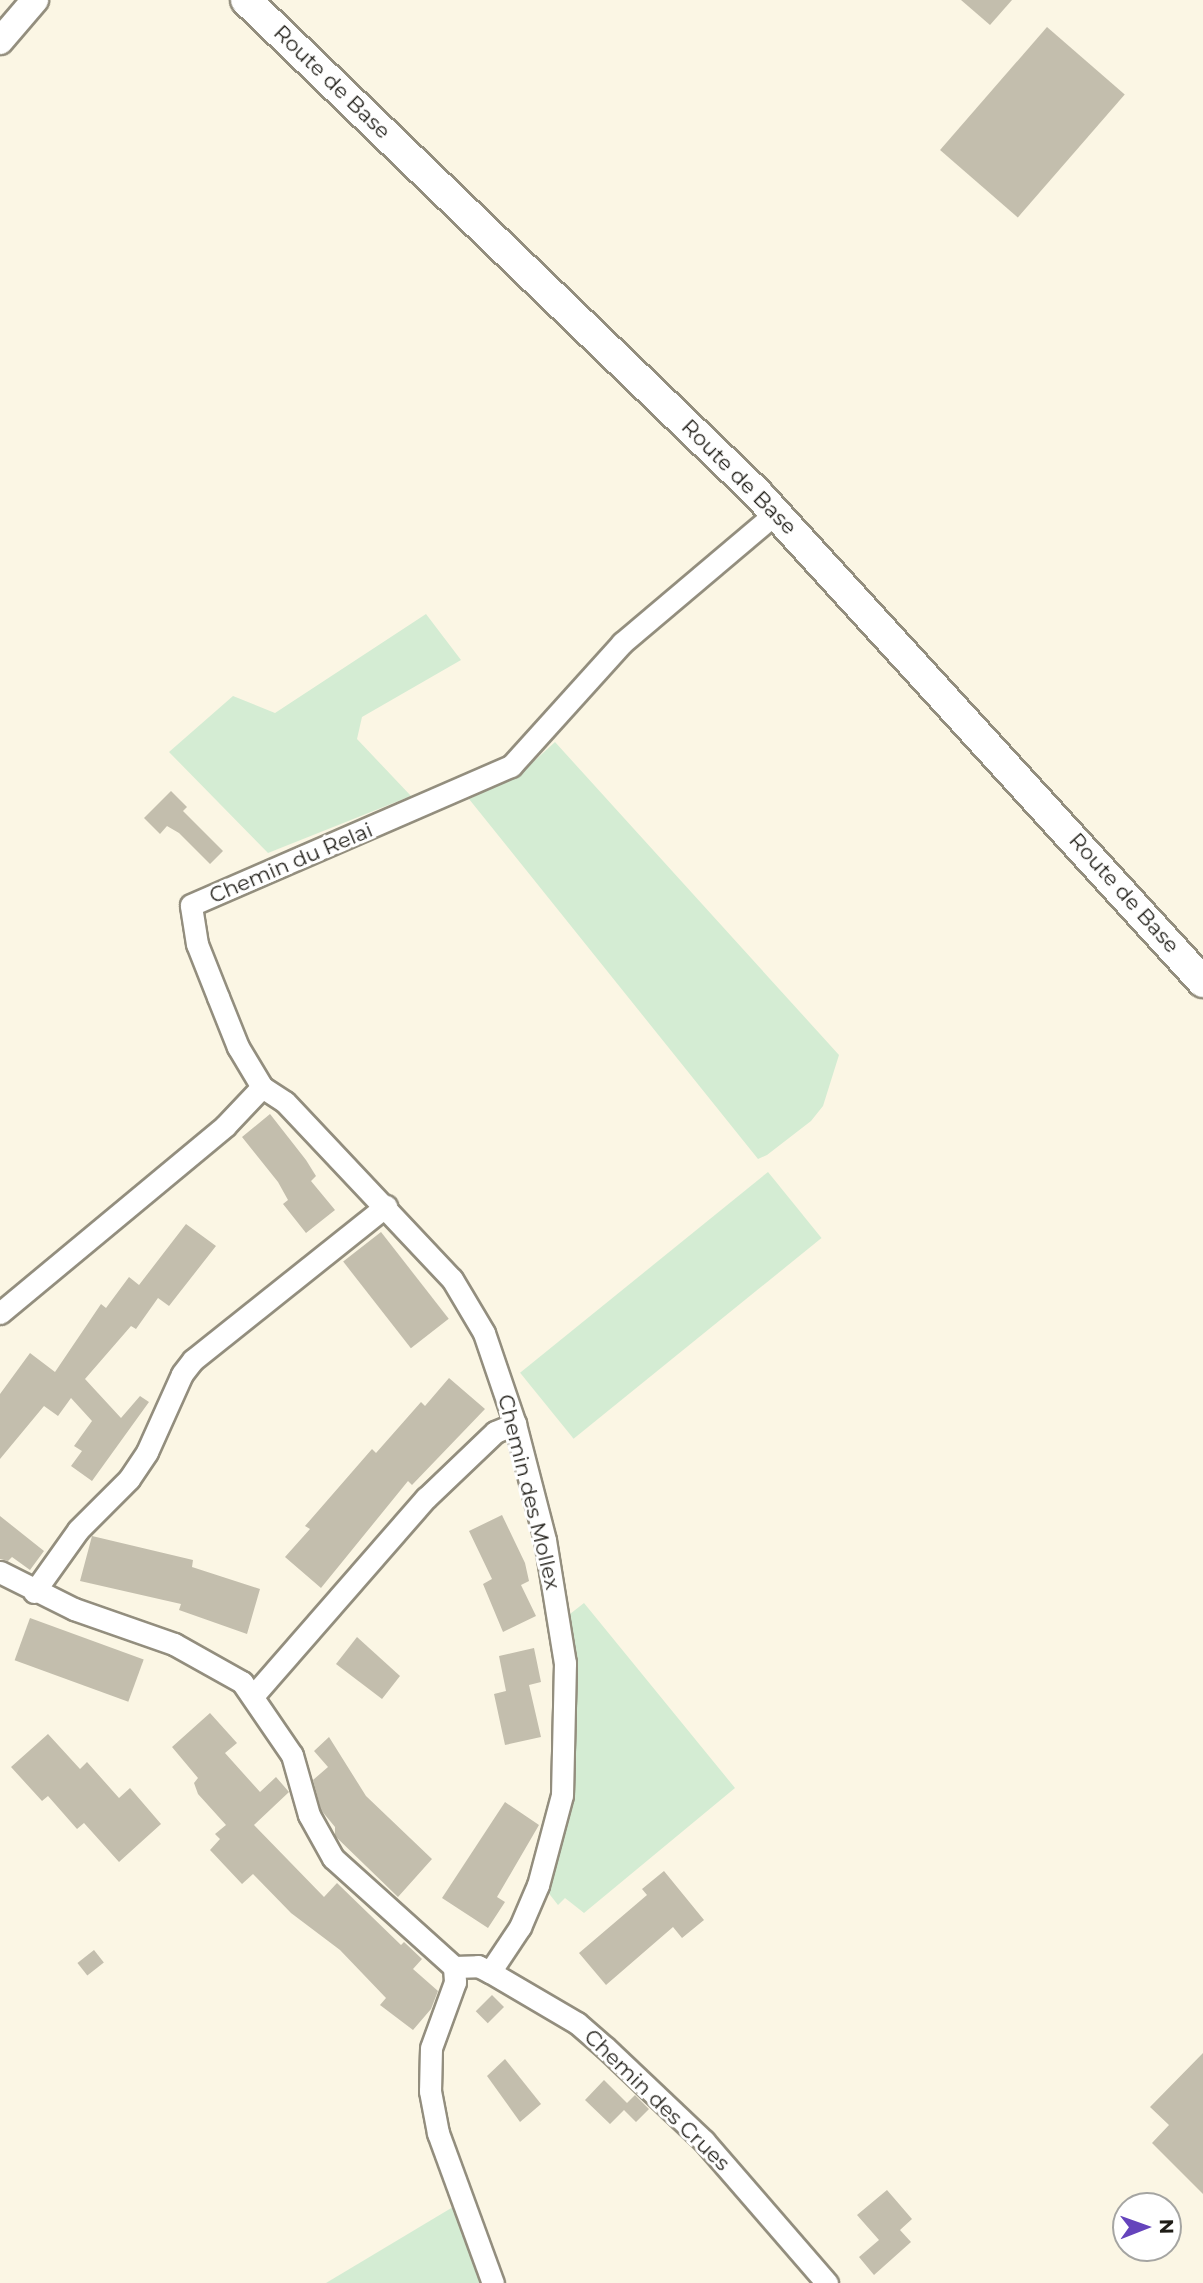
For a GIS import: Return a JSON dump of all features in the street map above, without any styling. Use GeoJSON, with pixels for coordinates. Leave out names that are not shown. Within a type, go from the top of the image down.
{"type":"FeatureCollection","features":[{"type":"Feature","properties":{"kind":"main road","name":"Route de Base"},"geometry":{"type":"LineString","coordinates":[[246,0],[776,513],[1203,982]]}},
{"type":"Feature","properties":{"kind":"street"},"geometry":{"type":"LineString","coordinates":[[0,41],[35,0]]}},
{"type":"Feature","properties":{"kind":"street","name":"Chemin du Relai"},"geometry":{"type":"LineString","coordinates":[[261,1087],[237,1047],[197,944],[191,905],[511,766],[622,643],[776,513]]}},
{"type":"Feature","properties":{"kind":"street"},"geometry":{"type":"LineString","coordinates":[[0,1313],[225,1126],[261,1087]]}},
{"type":"Feature","properties":{"kind":"street","name":"Chemin des Mollex"},"geometry":{"type":"LineString","coordinates":[[261,1087],[285,1102],[438,1261],[470,1305],[501,1378],[515,1424],[545,1540],[565,1663],[562,1795],[538,1885],[520,1927],[490,1972]]}},
{"type":"Feature","properties":{"kind":"street"},"geometry":{"type":"LineString","coordinates":[[34,1592],[78,1530],[120,1489],[147,1452],[182,1374],[193,1360],[386,1206]]}},
{"type":"Feature","properties":{"kind":"street"},"geometry":{"type":"LineString","coordinates":[[253,1696],[425,1498],[495,1432],[515,1424]]}},
{"type":"Feature","properties":{"kind":"street"},"geometry":{"type":"LineString","coordinates":[[0,1572],[34,1592],[194,1653],[242,1682],[292,1755],[309,1815],[333,1858],[454,1967],[455,1982],[431,2048],[430,2091],[438,2133],[493,2283]]}},
{"type":"Feature","properties":{"kind":"street","name":"Chemin des Crues"},"geometry":{"type":"LineString","coordinates":[[454,1967],[478,1966],[576,2023],[650,2087],[746,2185],[827,2283]]}},
{"type":"Feature","properties":{"kind":"green space"},"geometry":{"type":"Polygon","coordinates":[[[426,614],[461,660],[362,717],[357,739],[411,796],[268,853],[169,752],[233,696],[275,713],[426,614]]]}},
{"type":"Feature","properties":{"kind":"green space"},"geometry":{"type":"Polygon","coordinates":[[[555,742],[839,1055],[823,1106],[811,1121],[767,1155],[758,1159],[469,799],[520,774],[555,742]]]}},
{"type":"Feature","properties":{"kind":"green space"},"geometry":{"type":"Polygon","coordinates":[[[768,1172],[821,1238],[574,1439],[520,1373],[768,1172]]]}},
{"type":"Feature","properties":{"kind":"green space"},"geometry":{"type":"Polygon","coordinates":[[[584,1603],[735,1788],[584,1913],[565,1898],[558,1905],[547,1891],[568,1816],[576,1744],[577,1674],[570,1614],[584,1603]]]}},
{"type":"Feature","properties":{"kind":"green space"},"geometry":{"type":"Polygon","coordinates":[[[458,2204],[488,2283],[326,2283],[458,2204]]]}},
{"type":"Feature","properties":{"kind":"building"},"geometry":{"type":"Polygon","coordinates":[[[961,0],[1012,0],[990,25],[961,0]]]}},
{"type":"Feature","properties":{"kind":"building"},"geometry":{"type":"Polygon","coordinates":[[[1047,27],[1125,95],[1018,218],[940,150],[1047,27]]]}},
{"type":"Feature","properties":{"kind":"building"},"geometry":{"type":"Polygon","coordinates":[[[171,791],[187,807],[183,811],[223,851],[210,864],[179,833],[167,826],[160,834],[144,818],[171,791]]]}},
{"type":"Feature","properties":{"kind":"building"},"geometry":{"type":"Polygon","coordinates":[[[270,1114],[306,1160],[316,1176],[311,1181],[335,1210],[306,1233],[283,1204],[288,1200],[278,1182],[242,1137],[270,1114]]]}},
{"type":"Feature","properties":{"kind":"building"},"geometry":{"type":"Polygon","coordinates":[[[186,1224],[216,1246],[169,1306],[158,1298],[136,1329],[131,1326],[85,1379],[121,1418],[140,1396],[149,1402],[92,1481],[71,1466],[82,1451],[74,1446],[92,1421],[71,1398],[58,1416],[44,1406],[0,1459],[0,1394],[30,1353],[55,1372],[101,1304],[106,1308],[129,1277],[139,1285],[186,1224]]]}},
{"type":"Feature","properties":{"kind":"building"},"geometry":{"type":"Polygon","coordinates":[[[381,1232],[449,1319],[411,1348],[343,1262],[381,1232]]]}},
{"type":"Feature","properties":{"kind":"building"},"geometry":{"type":"Polygon","coordinates":[[[449,1378],[485,1409],[412,1485],[408,1481],[321,1588],[285,1557],[310,1529],[305,1526],[372,1449],[376,1453],[421,1402],[425,1406],[449,1378]]]}},
{"type":"Feature","properties":{"kind":"building"},"geometry":{"type":"Polygon","coordinates":[[[502,1515],[525,1563],[529,1581],[521,1585],[536,1616],[503,1632],[483,1584],[492,1579],[469,1531],[502,1515]]]}},
{"type":"Feature","properties":{"kind":"building"},"geometry":{"type":"Polygon","coordinates":[[[0,1516],[44,1551],[30,1570],[12,1557],[8,1561],[0,1559],[0,1516]]]}},
{"type":"Feature","properties":{"kind":"building"},"geometry":{"type":"Polygon","coordinates":[[[92,1536],[193,1560],[192,1567],[260,1589],[247,1634],[179,1610],[181,1604],[80,1581],[92,1536]]]}},
{"type":"Feature","properties":{"kind":"building"},"geometry":{"type":"Polygon","coordinates":[[[30,1618],[144,1659],[128,1702],[15,1660],[30,1618]]]}},
{"type":"Feature","properties":{"kind":"building"},"geometry":{"type":"Polygon","coordinates":[[[357,1637],[400,1676],[382,1699],[336,1664],[357,1637]]]}},
{"type":"Feature","properties":{"kind":"building"},"geometry":{"type":"Polygon","coordinates":[[[534,1648],[541,1682],[529,1685],[541,1737],[505,1745],[494,1694],[506,1691],[499,1656],[534,1648]]]}},
{"type":"Feature","properties":{"kind":"building"},"geometry":{"type":"Polygon","coordinates":[[[210,1713],[237,1743],[225,1753],[260,1792],[276,1777],[289,1792],[254,1825],[324,1897],[337,1883],[401,1945],[404,1942],[422,1959],[413,1969],[438,1991],[431,2009],[413,2030],[380,2005],[386,1998],[340,1950],[291,1913],[253,1874],[242,1884],[210,1850],[220,1839],[215,1834],[226,1825],[198,1794],[194,1783],[198,1778],[172,1747],[210,1713]]]}},
{"type":"Feature","properties":{"kind":"building"},"geometry":{"type":"Polygon","coordinates":[[[48,1734],[80,1769],[87,1762],[119,1798],[130,1788],[161,1824],[119,1862],[84,1823],[77,1829],[48,1796],[42,1801],[11,1767],[48,1734]]]}},
{"type":"Feature","properties":{"kind":"building"},"geometry":{"type":"Polygon","coordinates":[[[329,1737],[366,1796],[432,1859],[398,1897],[335,1836],[335,1827],[321,1810],[313,1780],[328,1767],[314,1751],[329,1737]]]}},
{"type":"Feature","properties":{"kind":"building"},"geometry":{"type":"Polygon","coordinates":[[[505,1802],[539,1825],[497,1897],[505,1902],[488,1928],[442,1898],[505,1802]]]}},
{"type":"Feature","properties":{"kind":"building"},"geometry":{"type":"Polygon","coordinates":[[[664,1871],[704,1920],[682,1938],[673,1927],[606,1985],[579,1953],[647,1895],[642,1889],[664,1871]]]}},
{"type":"Feature","properties":{"kind":"building"},"geometry":{"type":"Polygon","coordinates":[[[94,1950],[104,1963],[87,1976],[77,1963],[94,1950]]]}},
{"type":"Feature","properties":{"kind":"building"},"geometry":{"type":"Polygon","coordinates":[[[492,1995],[504,2007],[488,2023],[476,2011],[492,1995]]]}},
{"type":"Feature","properties":{"kind":"building"},"geometry":{"type":"Polygon","coordinates":[[[1203,2053],[1203,2194],[1152,2143],[1169,2125],[1150,2107],[1203,2053]]]}},
{"type":"Feature","properties":{"kind":"building"},"geometry":{"type":"Polygon","coordinates":[[[505,2059],[541,2104],[520,2122],[487,2076],[505,2059]]]}},
{"type":"Feature","properties":{"kind":"building"},"geometry":{"type":"Polygon","coordinates":[[[604,2080],[627,2103],[635,2095],[649,2109],[636,2122],[624,2110],[610,2124],[585,2100],[604,2080]]]}},
{"type":"Feature","properties":{"kind":"building"},"geometry":{"type":"Polygon","coordinates":[[[887,2190],[912,2219],[900,2230],[911,2242],[874,2275],[859,2257],[879,2240],[857,2215],[887,2190]]]}}]}
